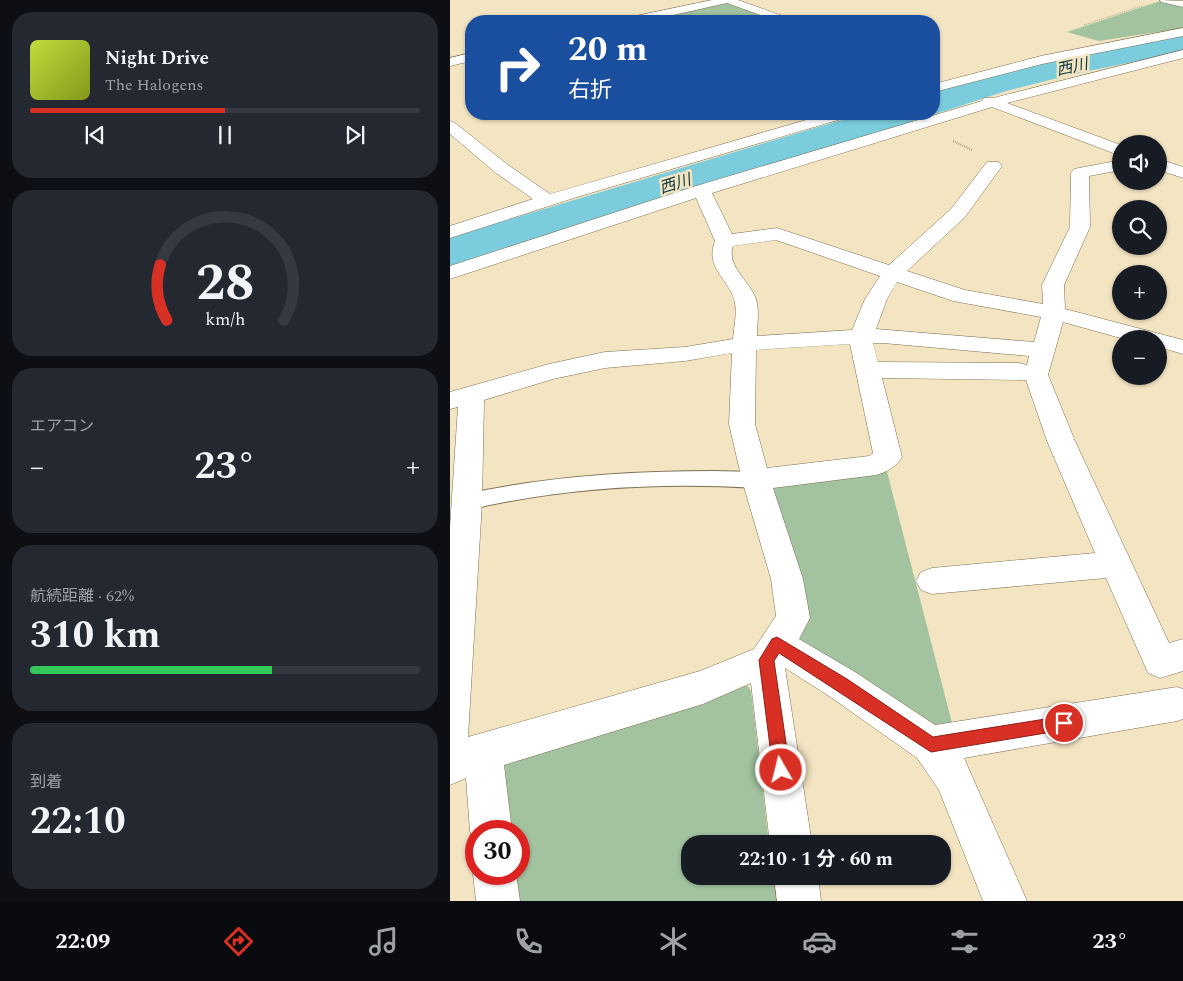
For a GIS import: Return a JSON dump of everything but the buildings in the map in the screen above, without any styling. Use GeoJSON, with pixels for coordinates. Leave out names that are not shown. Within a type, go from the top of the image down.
{"type":"FeatureCollection","features":[{"type":"Feature","properties":{"kind":"street"},"geometry":{"type":"LineString","coordinates":[[659,15],[728,0],[770,15]]}},
{"type":"Feature","properties":{"kind":"street"},"geometry":{"type":"LineString","coordinates":[[1166,0],[1183,4]]}},
{"type":"Feature","properties":{"kind":"street"},"geometry":{"type":"LineString","coordinates":[[940,86],[1041,60],[1183,32]]}},
{"type":"Feature","properties":{"kind":"street"},"geometry":{"type":"LineString","coordinates":[[940,117],[1126,67],[1183,54]]}},
{"type":"Feature","properties":{"kind":"street"},"geometry":{"type":"LineString","coordinates":[[450,62],[465,59]]}},
{"type":"Feature","properties":{"kind":"street"},"geometry":{"type":"LineString","coordinates":[[940,78],[993,103],[1112,147]]}},
{"type":"Feature","properties":{"kind":"street"},"geometry":{"type":"LineString","coordinates":[[450,232],[548,200],[822,120]]}},
{"type":"Feature","properties":{"kind":"street"},"geometry":{"type":"LineString","coordinates":[[450,273],[702,190],[931,120]]}},
{"type":"Feature","properties":{"kind":"street"},"geometry":{"type":"LineString","coordinates":[[450,126],[502,169],[548,200]]}},
{"type":"Feature","properties":{"kind":"street"},"geometry":{"type":"LineString","coordinates":[[756,480],[876,465],[888,457],[860,337],[868,324],[876,299],[892,273],[958,213],[993,166]]}},
{"type":"Feature","properties":{"kind":"street"},"geometry":{"type":"LineString","coordinates":[[1112,167],[1080,173],[1080,228],[1053,285],[1054,313],[1040,363],[1061,440],[1160,662],[1183,655]]}},
{"type":"Feature","properties":{"kind":"street"},"geometry":{"type":"LineString","coordinates":[[1167,167],[1183,172]]}},
{"type":"Feature","properties":{"kind":"street"},"geometry":{"type":"LineString","coordinates":[[461,751],[703,687],[772,652],[794,618],[787,579],[756,480],[742,424],[746,302],[724,261],[721,251],[725,241],[702,190]]}},
{"type":"Feature","properties":{"kind":"street"},"geometry":{"type":"LineString","coordinates":[[725,241],[777,234],[962,296],[1054,313],[1118,330]]}},
{"type":"Feature","properties":{"kind":"street"},"geometry":{"type":"LineString","coordinates":[[487,820],[461,751],[466,502],[460,397],[549,372],[605,360],[685,354],[744,344],[787,340],[883,336],[1040,363]]}},
{"type":"Feature","properties":{"kind":"street"},"geometry":{"type":"LineString","coordinates":[[1167,342],[1183,347]]}},
{"type":"Feature","properties":{"kind":"street"},"geometry":{"type":"LineString","coordinates":[[868,370],[1019,371],[1040,363]]}},
{"type":"Feature","properties":{"kind":"street"},"geometry":{"type":"LineString","coordinates":[[932,581],[1115,564]]}},
{"type":"Feature","properties":{"kind":"street"},"geometry":{"type":"LineString","coordinates":[[772,652],[842,684],[931,745],[953,777],[1005,901]]}},
{"type":"Feature","properties":{"kind":"street"},"geometry":{"type":"LineString","coordinates":[[772,652],[791,835]]}},
{"type":"Feature","properties":{"kind":"street"},"geometry":{"type":"LineString","coordinates":[[931,745],[1177,704]]}},
{"type":"Feature","properties":{"kind":"street"},"geometry":{"type":"LineString","coordinates":[[496,885],[498,901]]}},
{"type":"Feature","properties":{"kind":"street"},"geometry":{"type":"LineString","coordinates":[[797,885],[799,901]]}},
{"type":"Feature","properties":{"kind":"lane"},"geometry":{"type":"LineString","coordinates":[[466,502],[558,484],[619,480],[756,480]]}},
{"type":"Feature","properties":{"kind":"path"},"geometry":{"type":"LineString","coordinates":[[916,124],[986,157],[993,166]]}},
{"type":"Feature","properties":{"kind":"green space"},"geometry":{"type":"Polygon","coordinates":[[[1160,1],[1183,5],[1183,28],[1099,41],[1067,32],[1160,1]]]}},
{"type":"Feature","properties":{"kind":"green space"},"geometry":{"type":"Polygon","coordinates":[[[727,3],[760,15],[673,15],[727,3]]]}},
{"type":"Feature","properties":{"kind":"green space"},"geometry":{"type":"Polygon","coordinates":[[[886,468],[952,723],[925,729],[803,645],[800,639],[802,630],[769,484],[886,468]]]}},
{"type":"Feature","properties":{"kind":"green space"},"geometry":{"type":"Polygon","coordinates":[[[741,686],[748,686],[751,691],[768,835],[681,835],[681,885],[774,885],[776,901],[511,901],[509,885],[530,885],[530,820],[502,820],[497,778],[498,765],[741,686]]]}},
{"type":"Feature","properties":{"kind":"waterway","name":"西川"},"geometry":{"type":"LineString","coordinates":[[940,101],[1011,79],[1136,51],[1183,44]]}},
{"type":"Feature","properties":{"kind":"waterway","name":"西川"},"geometry":{"type":"LineString","coordinates":[[450,253],[881,120]]}},
{"type":"Feature","properties":{"kind":"route"},"geometry":{"type":"LineString","coordinates":[[781,770],[766,660],[777,644],[842,684],[931,745],[1064,723]]}}]}
